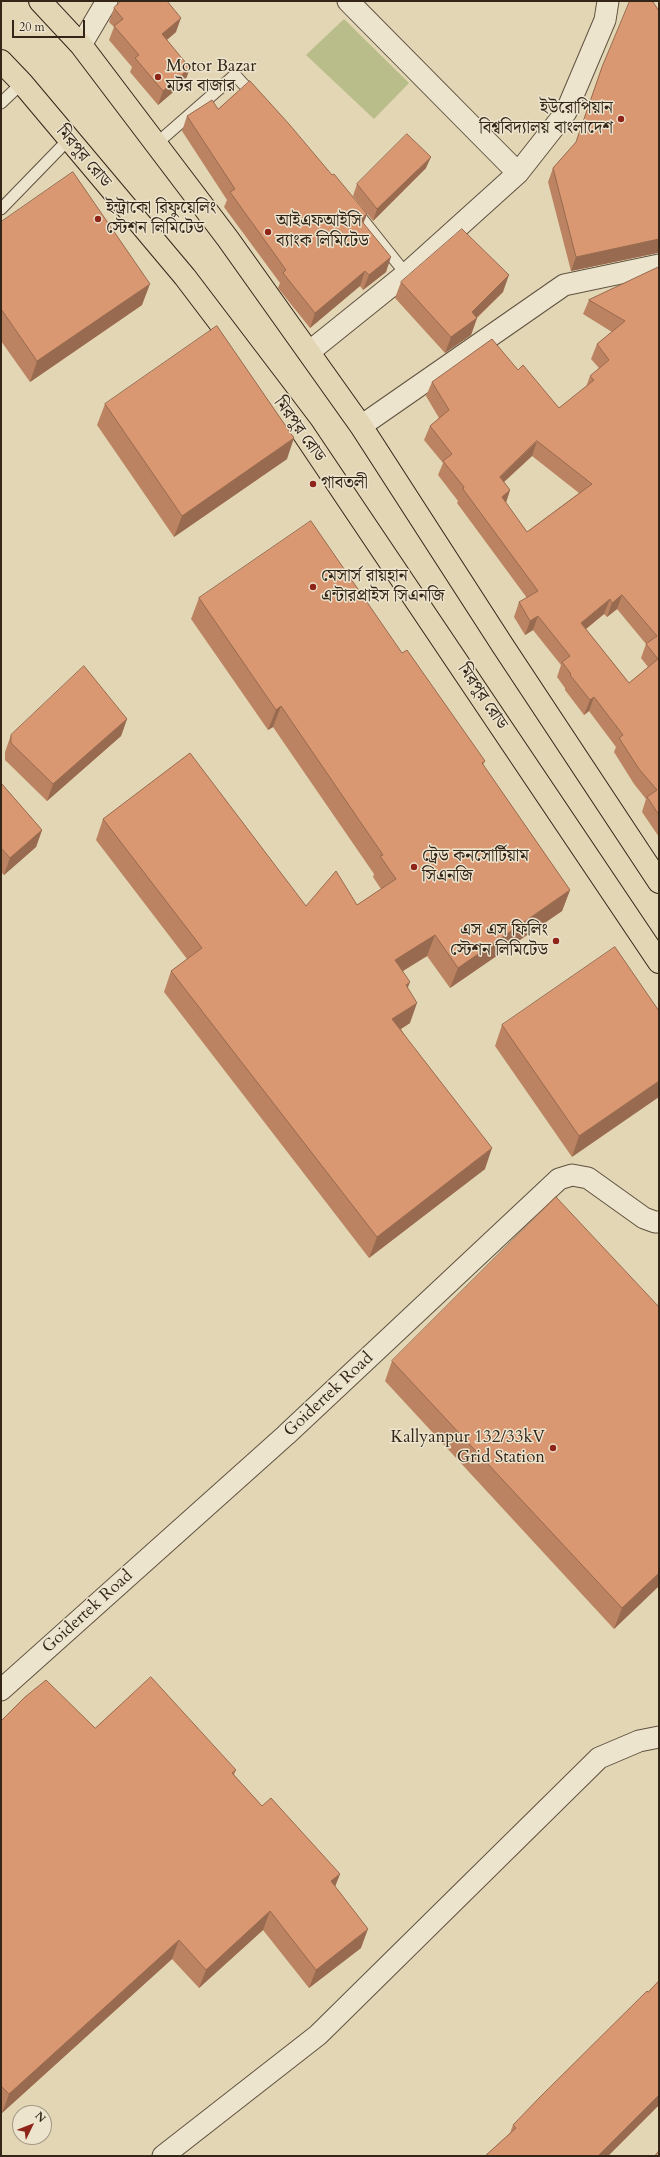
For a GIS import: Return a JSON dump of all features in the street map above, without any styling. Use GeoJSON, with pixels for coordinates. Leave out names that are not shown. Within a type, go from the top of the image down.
{"type":"FeatureCollection","features":[{"type":"Feature","properties":{"kind":"highway"},"geometry":{"type":"LineString","coordinates":[[40,1],[82,45],[309,352],[361,426],[503,646],[659,882]]}},
{"type":"Feature","properties":{"kind":"highway","name":"মিরপুর রোড"},"geometry":{"type":"LineString","coordinates":[[1,61],[185,277],[302,431],[659,962]]}},
{"type":"Feature","properties":{"kind":"street"},"geometry":{"type":"LineString","coordinates":[[82,45],[107,1]]}},
{"type":"Feature","properties":{"kind":"street"},"geometry":{"type":"LineString","coordinates":[[348,1],[518,173]]}},
{"type":"Feature","properties":{"kind":"street"},"geometry":{"type":"LineString","coordinates":[[309,352],[406,274],[518,173],[566,112],[605,20],[608,1]]}},
{"type":"Feature","properties":{"kind":"street"},"geometry":{"type":"LineString","coordinates":[[361,426],[564,285],[659,265]]}},
{"type":"Feature","properties":{"kind":"street","name":"Goidertek Road"},"geometry":{"type":"LineString","coordinates":[[4,1687],[286,1435],[559,1179],[572,1175],[588,1178],[644,1218],[659,1222]]}},
{"type":"Feature","properties":{"kind":"street"},"geometry":{"type":"LineString","coordinates":[[163,2156],[318,2035],[599,1758],[639,1741],[659,1737]]}},
{"type":"Feature","properties":{"kind":"lane"},"geometry":{"type":"LineString","coordinates":[[156,144],[235,76],[262,105]]}},
{"type":"Feature","properties":{"kind":"lane"},"geometry":{"type":"LineString","coordinates":[[1,103],[22,84]]}},
{"type":"Feature","properties":{"kind":"lane"},"geometry":{"type":"LineString","coordinates":[[1,209],[69,140]]}},
{"type":"Feature","properties":{"kind":"lane"},"geometry":{"type":"LineString","coordinates":[[347,200],[406,274]]}},
{"type":"Feature","properties":{"kind":"green space"},"geometry":{"type":"Polygon","coordinates":[[[344,19],[409,83],[374,119],[306,55],[344,19]]]}},
{"type":"Feature","properties":{"kind":"building"},"geometry":{"type":"Polygon","coordinates":[[[121,1],[167,1],[181,18],[162,34],[190,68],[163,91],[135,58],[139,55],[114,26],[123,19],[114,8],[121,1]]]}},
{"type":"Feature","properties":{"kind":"building","name":"ইউরোপিয়ান বিশ্ববিদ্যালয় বাংলাদেশ"},"geometry":{"type":"Polygon","coordinates":[[[630,1],[651,1],[659,11],[659,239],[576,257],[553,168],[576,142],[602,67],[630,1]]]}},
{"type":"Feature","properties":{"kind":"building"},"geometry":{"type":"Polygon","coordinates":[[[250,81],[332,175],[334,174],[367,214],[360,219],[391,257],[369,275],[365,271],[315,313],[283,273],[286,270],[230,192],[235,189],[187,116],[212,100],[218,109],[250,81]]]}},
{"type":"Feature","properties":{"kind":"building"},"geometry":{"type":"Polygon","coordinates":[[[407,134],[431,157],[377,209],[357,184],[407,134]]]}},
{"type":"Feature","properties":{"kind":"building"},"geometry":{"type":"Polygon","coordinates":[[[73,172],[150,284],[37,361],[1,309],[1,222],[73,172]]]}},
{"type":"Feature","properties":{"kind":"building"},"geometry":{"type":"Polygon","coordinates":[[[462,229],[509,275],[472,312],[477,318],[451,337],[401,282],[462,229]]]}},
{"type":"Feature","properties":{"kind":"building"},"geometry":{"type":"Polygon","coordinates":[[[659,267],[659,815],[647,797],[657,790],[639,769],[619,738],[623,735],[594,697],[590,700],[570,675],[571,674],[562,662],[570,656],[538,616],[530,621],[519,602],[538,591],[463,489],[464,487],[443,461],[452,454],[430,426],[449,410],[432,382],[492,339],[518,370],[523,365],[559,408],[594,380],[590,376],[609,360],[597,344],[625,321],[589,300],[659,267]],[[537,441],[500,477],[510,490],[502,497],[527,532],[592,484],[537,441]],[[622,595],[612,603],[610,599],[581,623],[629,683],[658,659],[646,644],[657,636],[622,595]]]}},
{"type":"Feature","properties":{"kind":"building"},"geometry":{"type":"Polygon","coordinates":[[[217,326],[294,438],[182,516],[105,404],[217,326]]]}},
{"type":"Feature","properties":{"kind":"building"},"geometry":{"type":"Polygon","coordinates":[[[311,521],[402,653],[407,650],[485,761],[482,763],[570,890],[458,968],[435,935],[395,960],[410,982],[406,985],[417,1003],[392,1019],[492,1148],[377,1237],[171,971],[202,948],[103,819],[190,753],[306,906],[336,871],[357,905],[396,879],[380,856],[383,855],[281,706],[276,710],[199,598],[311,521]]]}},
{"type":"Feature","properties":{"kind":"building"},"geometry":{"type":"Polygon","coordinates":[[[84,666],[127,719],[53,784],[11,743],[11,735],[84,666]]]}},
{"type":"Feature","properties":{"kind":"building"},"geometry":{"type":"Polygon","coordinates":[[[1,783],[42,830],[10,858],[1,848],[1,783]]]}},
{"type":"Feature","properties":{"kind":"building"},"geometry":{"type":"Polygon","coordinates":[[[615,947],[659,1011],[659,1081],[579,1136],[502,1025],[615,947]]]}},
{"type":"Feature","properties":{"kind":"building","name":"Kallyanpur 132/33kV Grid Station"},"geometry":{"type":"Polygon","coordinates":[[[556,1197],[659,1307],[659,1573],[622,1608],[392,1361],[556,1197]]]}},
{"type":"Feature","properties":{"kind":"building"},"geometry":{"type":"Polygon","coordinates":[[[151,1677],[236,1770],[232,1773],[262,1806],[271,1798],[340,1874],[331,1881],[368,1929],[316,1970],[270,1911],[206,1970],[179,1940],[9,2094],[1,2086],[1,1721],[25,1697],[46,1680],[95,1728],[151,1677]]]}},
{"type":"Feature","properties":{"kind":"building"},"geometry":{"type":"Polygon","coordinates":[[[659,1981],[659,2095],[598,2156],[485,2156],[516,2128],[513,2125],[540,2097],[647,1991],[648,1992],[659,1981]]]}},
{"type":"Feature","properties":{"kind":"place","name":"Motor Bazar মটর বাজার"},"geometry":{"type":"Point","coordinates":[158,77]}},
{"type":"Feature","properties":{"kind":"place","name":"ইউরোপিয়ান বিশ্ববিদ্যালয় বাংলাদেশ"},"geometry":{"type":"Point","coordinates":[621,119]}},
{"type":"Feature","properties":{"kind":"place","name":"ইন্ট্রাকো রিফুয়েলিং স্টেশন লিমিটেড"},"geometry":{"type":"Point","coordinates":[98,219]}},
{"type":"Feature","properties":{"kind":"place","name":"আইএফআইসি ব্যাংক লিমিটেড"},"geometry":{"type":"Point","coordinates":[268,232]}},
{"type":"Feature","properties":{"kind":"place","name":"গাবতলী"},"geometry":{"type":"Point","coordinates":[313,484]}},
{"type":"Feature","properties":{"kind":"place","name":"মেসার্স রায়হান এন্টারপ্রাইস সিএনজি"},"geometry":{"type":"Point","coordinates":[313,587]}},
{"type":"Feature","properties":{"kind":"place","name":"ট্রেড কনসোর্টিয়াম সিএনজি"},"geometry":{"type":"Point","coordinates":[414,867]}},
{"type":"Feature","properties":{"kind":"place","name":"এস এস ফিলিং স্টেশন লিমিটেড"},"geometry":{"type":"Point","coordinates":[556,941]}},
{"type":"Feature","properties":{"kind":"place","name":"Kallyanpur 132/33kV Grid Station"},"geometry":{"type":"Point","coordinates":[553,1448]}}]}
